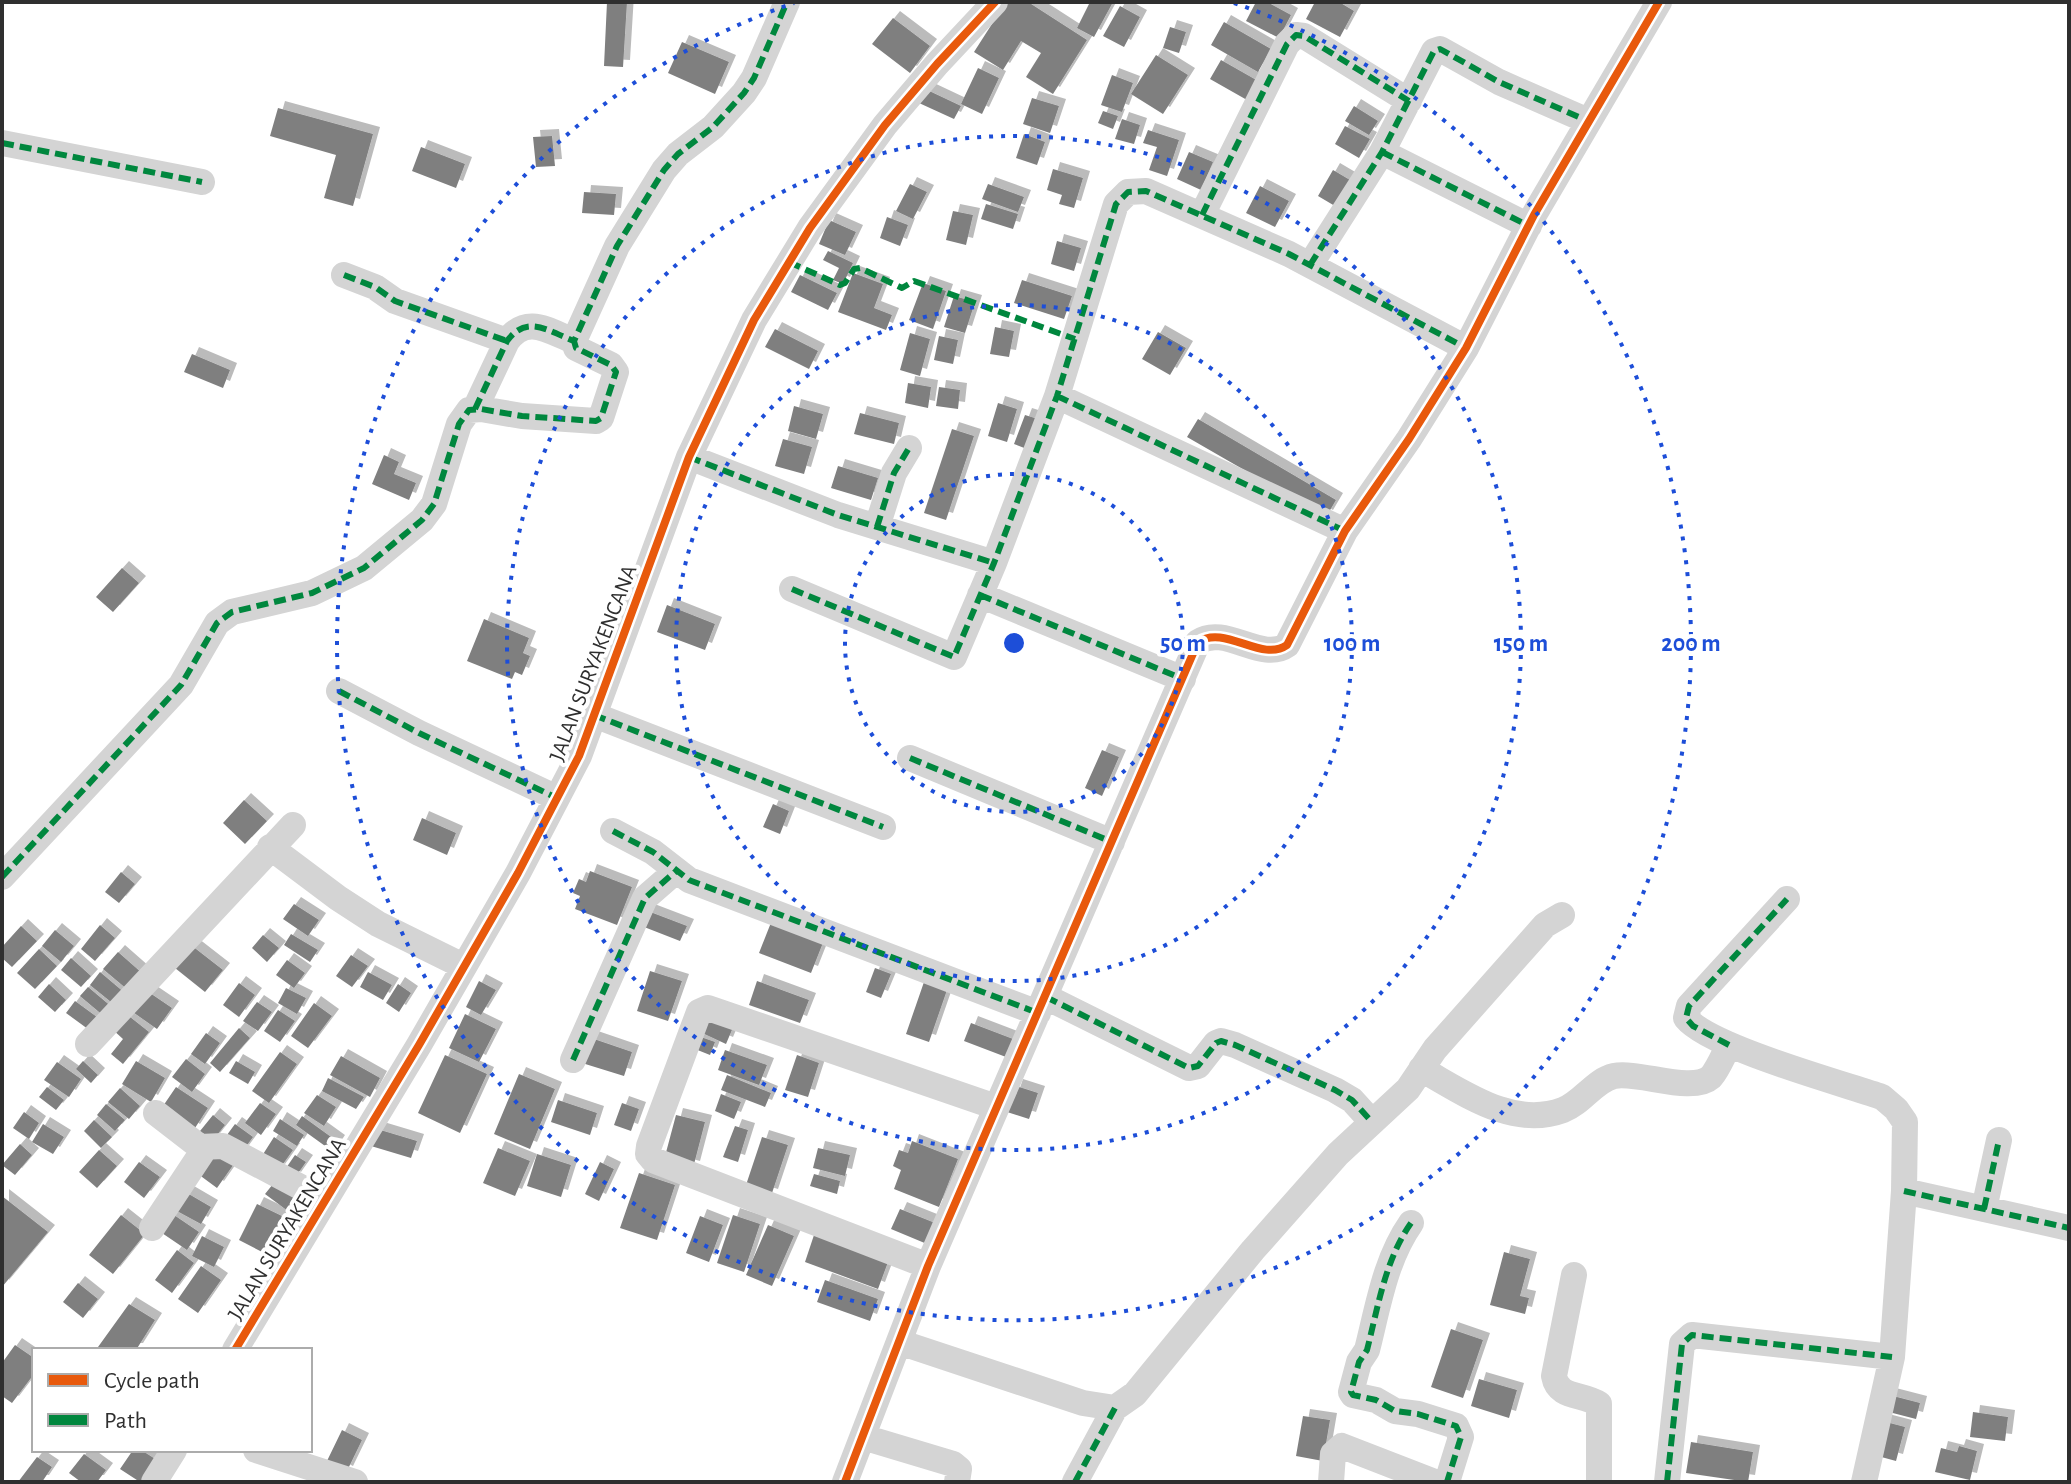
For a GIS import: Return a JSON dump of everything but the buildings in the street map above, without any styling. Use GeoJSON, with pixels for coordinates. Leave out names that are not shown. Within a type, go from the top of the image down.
{"type":"FeatureCollection","features":[{"type":"Feature","properties":{"kind":"street"},"geometry":{"type":"LineString","coordinates":[[475,409],[522,416],[596,421],[601,418],[616,372],[611,365],[576,348],[574,341],[617,246],[664,170],[678,154],[713,127],[744,93],[754,78],[787,2]]}},
{"type":"Feature","properties":{"kind":"street","name":"JALAN SURYAKENCANA"},"geometry":{"type":"LineString","coordinates":[[236,1348],[518,873],[579,756],[689,457],[754,320],[810,228],[885,125],[995,2]]}},
{"type":"Feature","properties":{"kind":"street"},"geometry":{"type":"LineString","coordinates":[[845,1482],[928,1266],[1198,642],[1207,637],[1275,651],[1287,645],[1345,531],[1409,439],[1466,348],[1529,226],[1659,2]]}},
{"type":"Feature","properties":{"kind":"street"},"geometry":{"type":"LineString","coordinates":[[1202,215],[1287,44],[1296,35],[1304,36],[1409,101]]}},
{"type":"Feature","properties":{"kind":"street"},"geometry":{"type":"LineString","coordinates":[[1310,265],[1382,152],[1434,51],[1440,49],[1499,82],[1588,121]]}},
{"type":"Feature","properties":{"kind":"street"},"geometry":{"type":"LineString","coordinates":[[2,143],[202,182]]}},
{"type":"Feature","properties":{"kind":"street"},"geometry":{"type":"LineString","coordinates":[[1382,152],[1529,226]]}},
{"type":"Feature","properties":{"kind":"street"},"geometry":{"type":"LineString","coordinates":[[792,589],[954,657],[994,563],[1057,396],[1116,204],[1128,192],[1146,191],[1202,215],[1310,265],[1466,348]]}},
{"type":"Feature","properties":{"kind":"street"},"geometry":{"type":"LineString","coordinates":[[344,275],[375,287],[395,301],[507,341]]}},
{"type":"Feature","properties":{"kind":"street"},"geometry":{"type":"LineString","coordinates":[[2,877],[181,685],[207,638],[223,617],[232,612],[312,593],[364,568],[422,520],[434,504],[462,417],[475,409],[514,331],[524,326],[536,326],[574,341]]}},
{"type":"Feature","properties":{"kind":"street"},"geometry":{"type":"LineString","coordinates":[[1057,396],[1345,531]]}},
{"type":"Feature","properties":{"kind":"street"},"geometry":{"type":"LineString","coordinates":[[877,527],[894,473],[909,448]]}},
{"type":"Feature","properties":{"kind":"street"},"geometry":{"type":"LineString","coordinates":[[689,457],[797,500],[994,563]]}},
{"type":"Feature","properties":{"kind":"street"},"geometry":{"type":"LineString","coordinates":[[980,595],[1183,679]]}},
{"type":"Feature","properties":{"kind":"street"},"geometry":{"type":"LineString","coordinates":[[339,691],[419,733],[557,798]]}},
{"type":"Feature","properties":{"kind":"street"},"geometry":{"type":"LineString","coordinates":[[594,715],[883,827]]}},
{"type":"Feature","properties":{"kind":"street"},"geometry":{"type":"LineString","coordinates":[[910,758],[1112,842]]}},
{"type":"Feature","properties":{"kind":"street"},"geometry":{"type":"LineString","coordinates":[[88,1044],[293,825]]}},
{"type":"Feature","properties":{"kind":"street"},"geometry":{"type":"LineString","coordinates":[[613,831],[653,852],[689,880],[1042,1005],[1189,1068],[1198,1066],[1216,1043],[1226,1041],[1335,1090],[1352,1100],[1372,1122]]}},
{"type":"Feature","properties":{"kind":"street"},"geometry":{"type":"LineString","coordinates":[[270,847],[378,924],[463,966]]}},
{"type":"Feature","properties":{"kind":"street"},"geometry":{"type":"LineString","coordinates":[[573,1060],[645,898],[676,871]]}},
{"type":"Feature","properties":{"kind":"street"},"geometry":{"type":"LineString","coordinates":[[1787,899],[1689,1006],[1686,1018],[1693,1026],[1729,1045],[1882,1097],[1905,1122],[1904,1191],[1892,1357],[1864,1482]]}},
{"type":"Feature","properties":{"kind":"street"},"geometry":{"type":"LineString","coordinates":[[1075,1482],[1115,1408],[1135,1394],[1253,1250],[1338,1154],[1408,1089],[1435,1049],[1545,925],[1562,915]]}},
{"type":"Feature","properties":{"kind":"street"},"geometry":{"type":"LineString","coordinates":[[928,1266],[653,1160],[648,1154],[649,1146],[699,1012],[708,1008],[996,1107]]}},
{"type":"Feature","properties":{"kind":"street"},"geometry":{"type":"LineString","coordinates":[[1421,1069],[1504,1112],[1552,1113],[1576,1104],[1612,1076],[1693,1083],[1705,1080],[1711,1076],[1729,1045]]}},
{"type":"Feature","properties":{"kind":"street"},"geometry":{"type":"LineString","coordinates":[[156,1113],[200,1147],[223,1146],[325,1200]]}},
{"type":"Feature","properties":{"kind":"street"},"geometry":{"type":"LineString","coordinates":[[1984,1209],[1999,1140]]}},
{"type":"Feature","properties":{"kind":"street"},"geometry":{"type":"LineString","coordinates":[[152,1228],[205,1148]]}},
{"type":"Feature","properties":{"kind":"street"},"geometry":{"type":"LineString","coordinates":[[1904,1191],[2069,1228]]}},
{"type":"Feature","properties":{"kind":"street"},"geometry":{"type":"LineString","coordinates":[[1411,1223],[1399,1240],[1390,1262],[1367,1350],[1359,1362],[1351,1392],[1376,1400],[1395,1411],[1418,1414],[1456,1426],[1461,1437],[1447,1482]]}},
{"type":"Feature","properties":{"kind":"street"},"geometry":{"type":"LineString","coordinates":[[1574,1275],[1554,1376],[1555,1386],[1561,1392],[1599,1404],[1599,1482]]}},
{"type":"Feature","properties":{"kind":"street"},"geometry":{"type":"LineString","coordinates":[[1667,1482],[1682,1344],[1692,1335],[1892,1357]]}},
{"type":"Feature","properties":{"kind":"street"},"geometry":{"type":"LineString","coordinates":[[899,1342],[1083,1403],[1115,1408]]}},
{"type":"Feature","properties":{"kind":"street"},"geometry":{"type":"LineString","coordinates":[[863,1437],[953,1464],[959,1469],[957,1482]]}},
{"type":"Feature","properties":{"kind":"street"},"geometry":{"type":"LineString","coordinates":[[1331,1482],[1329,1473],[1333,1454],[1342,1446],[1435,1482]]}},
{"type":"Feature","properties":{"kind":"street"},"geometry":{"type":"LineString","coordinates":[[154,1482],[173,1452]]}},
{"type":"Feature","properties":{"kind":"street"},"geometry":{"type":"LineString","coordinates":[[262,1452],[355,1482]]}},
{"type":"Feature","properties":{"kind":"marked path"},"geometry":{"type":"LineString","coordinates":[[2,877],[181,685],[217,623],[232,612],[312,593],[364,568],[422,520],[434,504],[459,424],[469,410],[596,421],[601,418],[616,372],[611,365],[576,348],[574,341],[617,246],[664,170],[678,154],[713,127],[744,93],[754,78],[787,2]]}},
{"type":"Feature","properties":{"kind":"marked path"},"geometry":{"type":"LineString","coordinates":[[1202,215],[1287,44],[1296,35],[1304,36],[1409,101]]}},
{"type":"Feature","properties":{"kind":"marked path"},"geometry":{"type":"LineString","coordinates":[[1310,265],[1382,152],[1434,51],[1440,49],[1499,82],[1588,121]]}},
{"type":"Feature","properties":{"kind":"marked path"},"geometry":{"type":"LineString","coordinates":[[2,143],[202,182]]}},
{"type":"Feature","properties":{"kind":"marked path"},"geometry":{"type":"LineString","coordinates":[[1382,152],[1529,226]]}},
{"type":"Feature","properties":{"kind":"marked path"},"geometry":{"type":"LineString","coordinates":[[792,589],[954,657],[994,563],[1057,396],[1116,204],[1128,192],[1146,191],[1289,254],[1466,348]]}},
{"type":"Feature","properties":{"kind":"marked path"},"geometry":{"type":"LineString","coordinates":[[789,262],[840,285],[845,283],[854,269],[860,268],[902,288],[914,281],[1075,339]]}},
{"type":"Feature","properties":{"kind":"marked path"},"geometry":{"type":"LineString","coordinates":[[344,275],[375,287],[395,301],[507,341]]}},
{"type":"Feature","properties":{"kind":"marked path"},"geometry":{"type":"LineString","coordinates":[[475,409],[507,341],[522,328],[547,329],[574,341]]}},
{"type":"Feature","properties":{"kind":"marked path"},"geometry":{"type":"LineString","coordinates":[[1057,396],[1345,531]]}},
{"type":"Feature","properties":{"kind":"marked path"},"geometry":{"type":"LineString","coordinates":[[877,527],[894,473],[909,448]]}},
{"type":"Feature","properties":{"kind":"marked path"},"geometry":{"type":"LineString","coordinates":[[689,457],[838,515],[994,563]]}},
{"type":"Feature","properties":{"kind":"marked path"},"geometry":{"type":"LineString","coordinates":[[980,595],[1183,679]]}},
{"type":"Feature","properties":{"kind":"marked path"},"geometry":{"type":"LineString","coordinates":[[339,691],[419,733],[557,798]]}},
{"type":"Feature","properties":{"kind":"marked path"},"geometry":{"type":"LineString","coordinates":[[594,715],[883,827]]}},
{"type":"Feature","properties":{"kind":"marked path"},"geometry":{"type":"LineString","coordinates":[[910,758],[1112,842]]}},
{"type":"Feature","properties":{"kind":"marked path"},"geometry":{"type":"LineString","coordinates":[[613,831],[653,852],[689,880],[1038,1013]]}},
{"type":"Feature","properties":{"kind":"marked path"},"geometry":{"type":"LineString","coordinates":[[573,1060],[645,898],[676,871]]}},
{"type":"Feature","properties":{"kind":"marked path"},"geometry":{"type":"LineString","coordinates":[[1729,1045],[1693,1026],[1686,1018],[1689,1006],[1787,899]]}},
{"type":"Feature","properties":{"kind":"marked path"},"geometry":{"type":"LineString","coordinates":[[1046,997],[1189,1068],[1198,1066],[1216,1043],[1221,1041],[1235,1045],[1335,1090],[1352,1100],[1372,1122]]}},
{"type":"Feature","properties":{"kind":"marked path"},"geometry":{"type":"LineString","coordinates":[[1984,1209],[1999,1140]]}},
{"type":"Feature","properties":{"kind":"marked path"},"geometry":{"type":"LineString","coordinates":[[1904,1191],[2069,1228]]}},
{"type":"Feature","properties":{"kind":"marked path"},"geometry":{"type":"LineString","coordinates":[[1411,1223],[1389,1268],[1367,1350],[1359,1362],[1351,1392],[1376,1400],[1395,1411],[1418,1414],[1456,1426],[1461,1437],[1447,1482]]}},
{"type":"Feature","properties":{"kind":"marked path"},"geometry":{"type":"LineString","coordinates":[[1667,1482],[1682,1344],[1692,1335],[1892,1357]]}},
{"type":"Feature","properties":{"kind":"marked path"},"geometry":{"type":"LineString","coordinates":[[1075,1482],[1115,1408]]}},
{"type":"Feature","properties":{"kind":"cycle path"},"geometry":{"type":"LineString","coordinates":[[236,1348],[419,1045],[518,873],[579,756],[689,457],[754,320],[810,228],[885,125],[995,2]]}},
{"type":"Feature","properties":{"kind":"cycle path"},"geometry":{"type":"LineString","coordinates":[[845,1482],[928,1266],[1198,642],[1220,637],[1266,650],[1287,645],[1345,531],[1409,439],[1466,348],[1534,215],[1659,2]]}}]}
